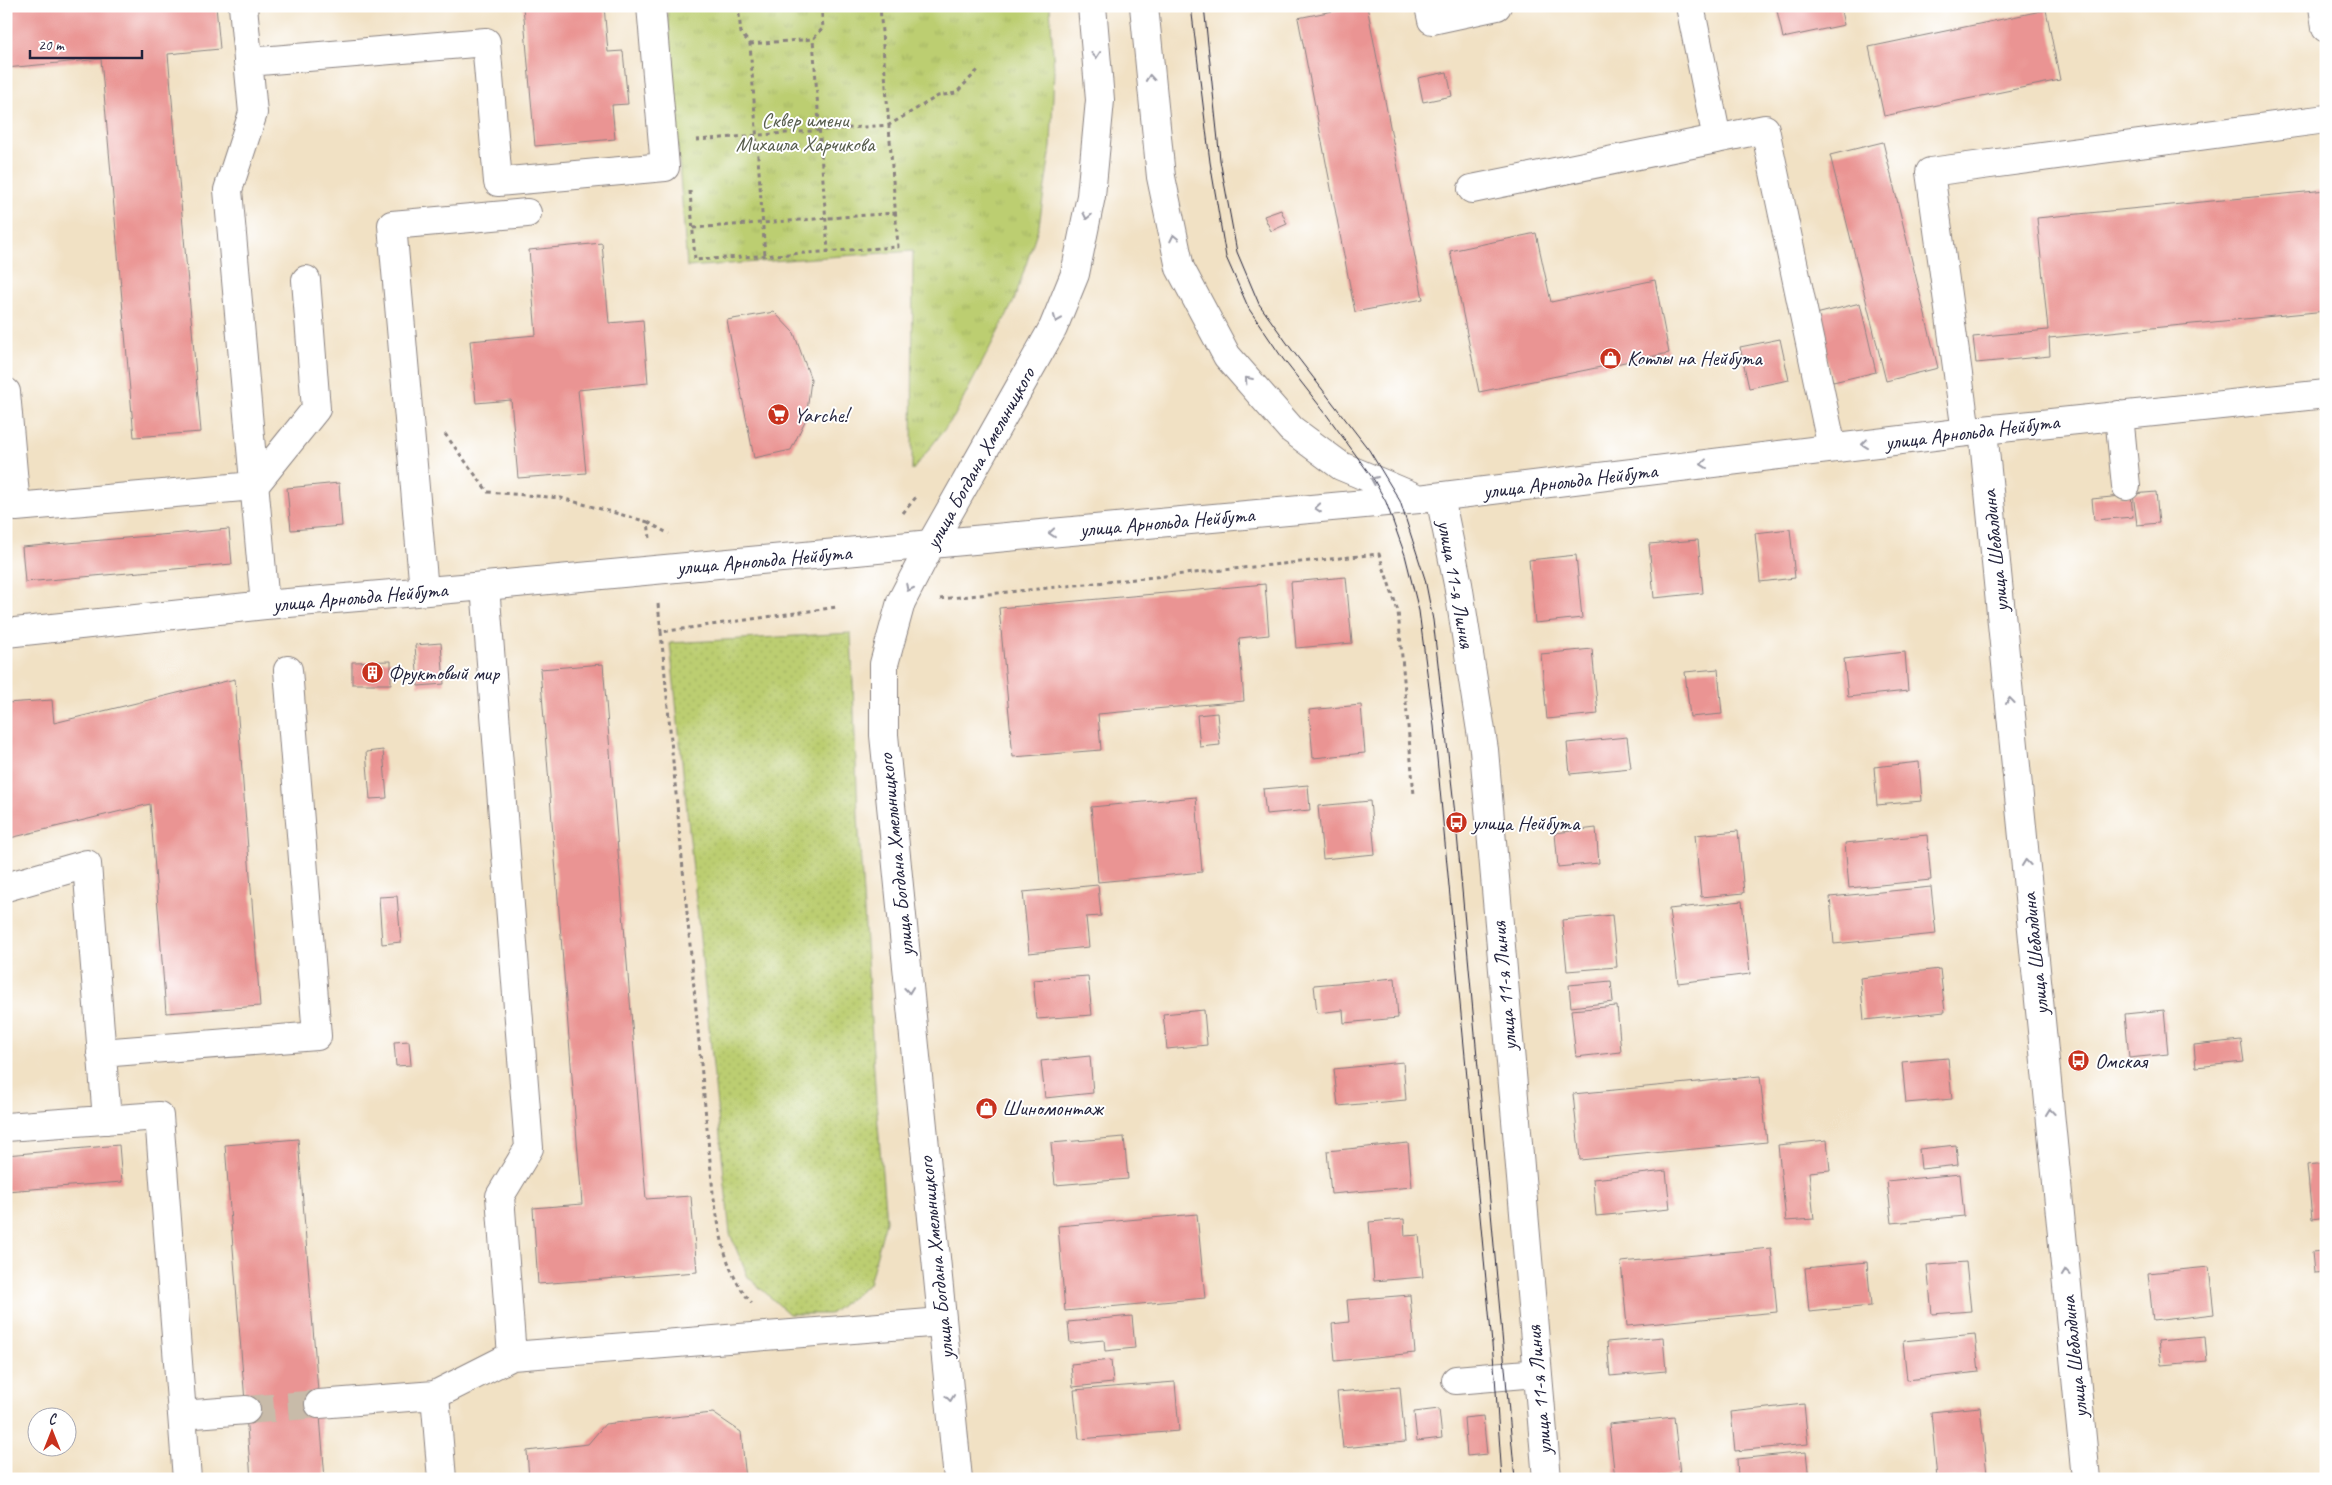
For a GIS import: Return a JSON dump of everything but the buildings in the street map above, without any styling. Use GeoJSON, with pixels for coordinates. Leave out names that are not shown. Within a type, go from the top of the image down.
{"type":"FeatureCollection","features":[{"type":"Feature","properties":{"kind":"main road"},"geometry":{"type":"LineString","coordinates":[[243,6],[253,113],[228,190],[264,604]]}},
{"type":"Feature","properties":{"kind":"main road"},"geometry":{"type":"LineString","coordinates":[[248,62],[486,42],[498,182],[665,167],[651,6]]}},
{"type":"Feature","properties":{"kind":"main road","name":"улица Богдана Хмельницкого"},"geometry":{"type":"LineString","coordinates":[[958,1479],[884,734],[884,664],[901,602],[931,544],[1053,328],[1075,274],[1091,196],[1100,100],[1092,6]]}},
{"type":"Feature","properties":{"kind":"main road"},"geometry":{"type":"LineString","coordinates":[[1144,6],[1161,177],[1180,268],[1227,356],[1291,429],[1342,466],[1430,498]]}},
{"type":"Feature","properties":{"kind":"main road"},"geometry":{"type":"LineString","coordinates":[[1429,6],[1432,20],[1497,6]]}},
{"type":"Feature","properties":{"kind":"main road"},"geometry":{"type":"LineString","coordinates":[[1690,6],[1717,139]]}},
{"type":"Feature","properties":{"kind":"main road"},"geometry":{"type":"LineString","coordinates":[[2323,6],[2326,28]]}},
{"type":"Feature","properties":{"kind":"main road","name":"улица Шебалдина"},"geometry":{"type":"LineString","coordinates":[[2086,1479],[1975,431],[1930,172],[2326,119]]}},
{"type":"Feature","properties":{"kind":"main road"},"geometry":{"type":"LineString","coordinates":[[1472,189],[1765,129],[1832,448]]}},
{"type":"Feature","properties":{"kind":"main road"},"geometry":{"type":"LineString","coordinates":[[424,591],[392,225],[527,213]]}},
{"type":"Feature","properties":{"kind":"main road"},"geometry":{"type":"LineString","coordinates":[[6,392],[16,506],[254,486],[316,409],[306,280]]}},
{"type":"Feature","properties":{"kind":"main road","name":"улица Арнольда Нейбута"},"geometry":{"type":"LineString","coordinates":[[6,632],[264,604],[655,571],[1430,498],[1975,431],[2326,394]]}},
{"type":"Feature","properties":{"kind":"main road"},"geometry":{"type":"LineString","coordinates":[[2119,416],[2126,486]]}},
{"type":"Feature","properties":{"kind":"main road","name":"улица 11-я Линия"},"geometry":{"type":"LineString","coordinates":[[1430,498],[1458,584],[1484,750],[1547,1479]]}},
{"type":"Feature","properties":{"kind":"main road"},"geometry":{"type":"LineString","coordinates":[[485,586],[529,1148],[500,1196],[512,1356]]}},
{"type":"Feature","properties":{"kind":"main road"},"geometry":{"type":"LineString","coordinates":[[101,1053],[317,1036],[288,670]]}},
{"type":"Feature","properties":{"kind":"main road"},"geometry":{"type":"LineString","coordinates":[[6,887],[86,864],[107,1120]]}},
{"type":"Feature","properties":{"kind":"main road"},"geometry":{"type":"LineString","coordinates":[[6,1128],[159,1116],[188,1479]]}},
{"type":"Feature","properties":{"kind":"main road"},"geometry":{"type":"LineString","coordinates":[[320,1404],[435,1395],[512,1356],[942,1322]]}},
{"type":"Feature","properties":{"kind":"main road"},"geometry":{"type":"LineString","coordinates":[[1456,1380],[1537,1373]]}},
{"type":"Feature","properties":{"kind":"main road"},"geometry":{"type":"LineString","coordinates":[[435,1395],[442,1479]]}},
{"type":"Feature","properties":{"kind":"main road"},"geometry":{"type":"LineString","coordinates":[[182,1415],[246,1410]]}},
{"type":"Feature","properties":{"kind":"path"},"geometry":{"type":"LineString","coordinates":[[738,6],[740,33],[750,44],[765,256]]}},
{"type":"Feature","properties":{"kind":"path"},"geometry":{"type":"LineString","coordinates":[[750,44],[813,39],[823,28],[821,6]]}},
{"type":"Feature","properties":{"kind":"path"},"geometry":{"type":"LineString","coordinates":[[690,189],[695,260],[898,246],[880,6]]}},
{"type":"Feature","properties":{"kind":"path"},"geometry":{"type":"LineString","coordinates":[[813,39],[828,252]]}},
{"type":"Feature","properties":{"kind":"path"},"geometry":{"type":"LineString","coordinates":[[694,140],[889,125],[938,96],[956,93],[980,68]]}},
{"type":"Feature","properties":{"kind":"path"},"geometry":{"type":"LineString","coordinates":[[693,228],[896,213]]}},
{"type":"Feature","properties":{"kind":"path"},"geometry":{"type":"LineString","coordinates":[[441,428],[488,492],[561,498],[648,522],[671,535]]}},
{"type":"Feature","properties":{"kind":"path"},"geometry":{"type":"LineString","coordinates":[[898,519],[922,490]]}},
{"type":"Feature","properties":{"kind":"path"},"geometry":{"type":"LineString","coordinates":[[648,522],[655,571],[716,1210],[724,1253],[746,1297],[780,1335]]}},
{"type":"Feature","properties":{"kind":"path"},"geometry":{"type":"LineString","coordinates":[[935,600],[1379,554],[1398,611],[1414,796]]}},
{"type":"Feature","properties":{"kind":"path"},"geometry":{"type":"LineString","coordinates":[[661,632],[837,607]]}},
{"type":"Feature","properties":{"kind":"green space","name":"Сквер имени Михаила Харчикова"},"geometry":{"type":"Polygon","coordinates":[[[667,6],[1050,6],[1054,70],[1051,147],[1039,225],[1014,301],[954,417],[912,471],[913,251],[687,267],[667,6]]]}},
{"type":"Feature","properties":{"kind":"green space"},"geometry":{"type":"Polygon","coordinates":[[[851,633],[858,816],[876,1101],[886,1221],[869,1284],[830,1314],[789,1314],[748,1277],[730,1234],[670,643],[851,633]]]}},
{"type":"Feature","properties":{"kind":"tunnel"},"geometry":{"type":"LineString","coordinates":[[246,1410],[319,1404]]}},
{"type":"Feature","properties":{"kind":"tram line"},"geometry":{"type":"LineString","coordinates":[[1191,6],[1210,162],[1226,257],[1249,309],[1283,359],[1374,480],[1386,502],[1405,555],[1419,611],[1434,726],[1495,1376],[1502,1479]]}},
{"type":"Feature","properties":{"kind":"tram line"},"geometry":{"type":"LineString","coordinates":[[1204,6],[1220,160],[1237,252],[1259,304],[1369,450],[1400,501],[1425,579],[1433,620],[1456,823],[1515,1479]]}},
{"type":"Feature","properties":{"kind":"place","name":"Котлы на Нейбута"},"geometry":{"type":"Point","coordinates":[1611,358]}},
{"type":"Feature","properties":{"kind":"place","name":"Yarche!"},"geometry":{"type":"Point","coordinates":[778,415]}},
{"type":"Feature","properties":{"kind":"place","name":"Фруктовый мир"},"geometry":{"type":"Point","coordinates":[372,673]}},
{"type":"Feature","properties":{"kind":"place","name":"улица Нейбута"},"geometry":{"type":"Point","coordinates":[1456,823]}},
{"type":"Feature","properties":{"kind":"place","name":"Омская"},"geometry":{"type":"Point","coordinates":[2079,1061]}},
{"type":"Feature","properties":{"kind":"place","name":"Шиномонтаж"},"geometry":{"type":"Point","coordinates":[986,1108]}}]}
